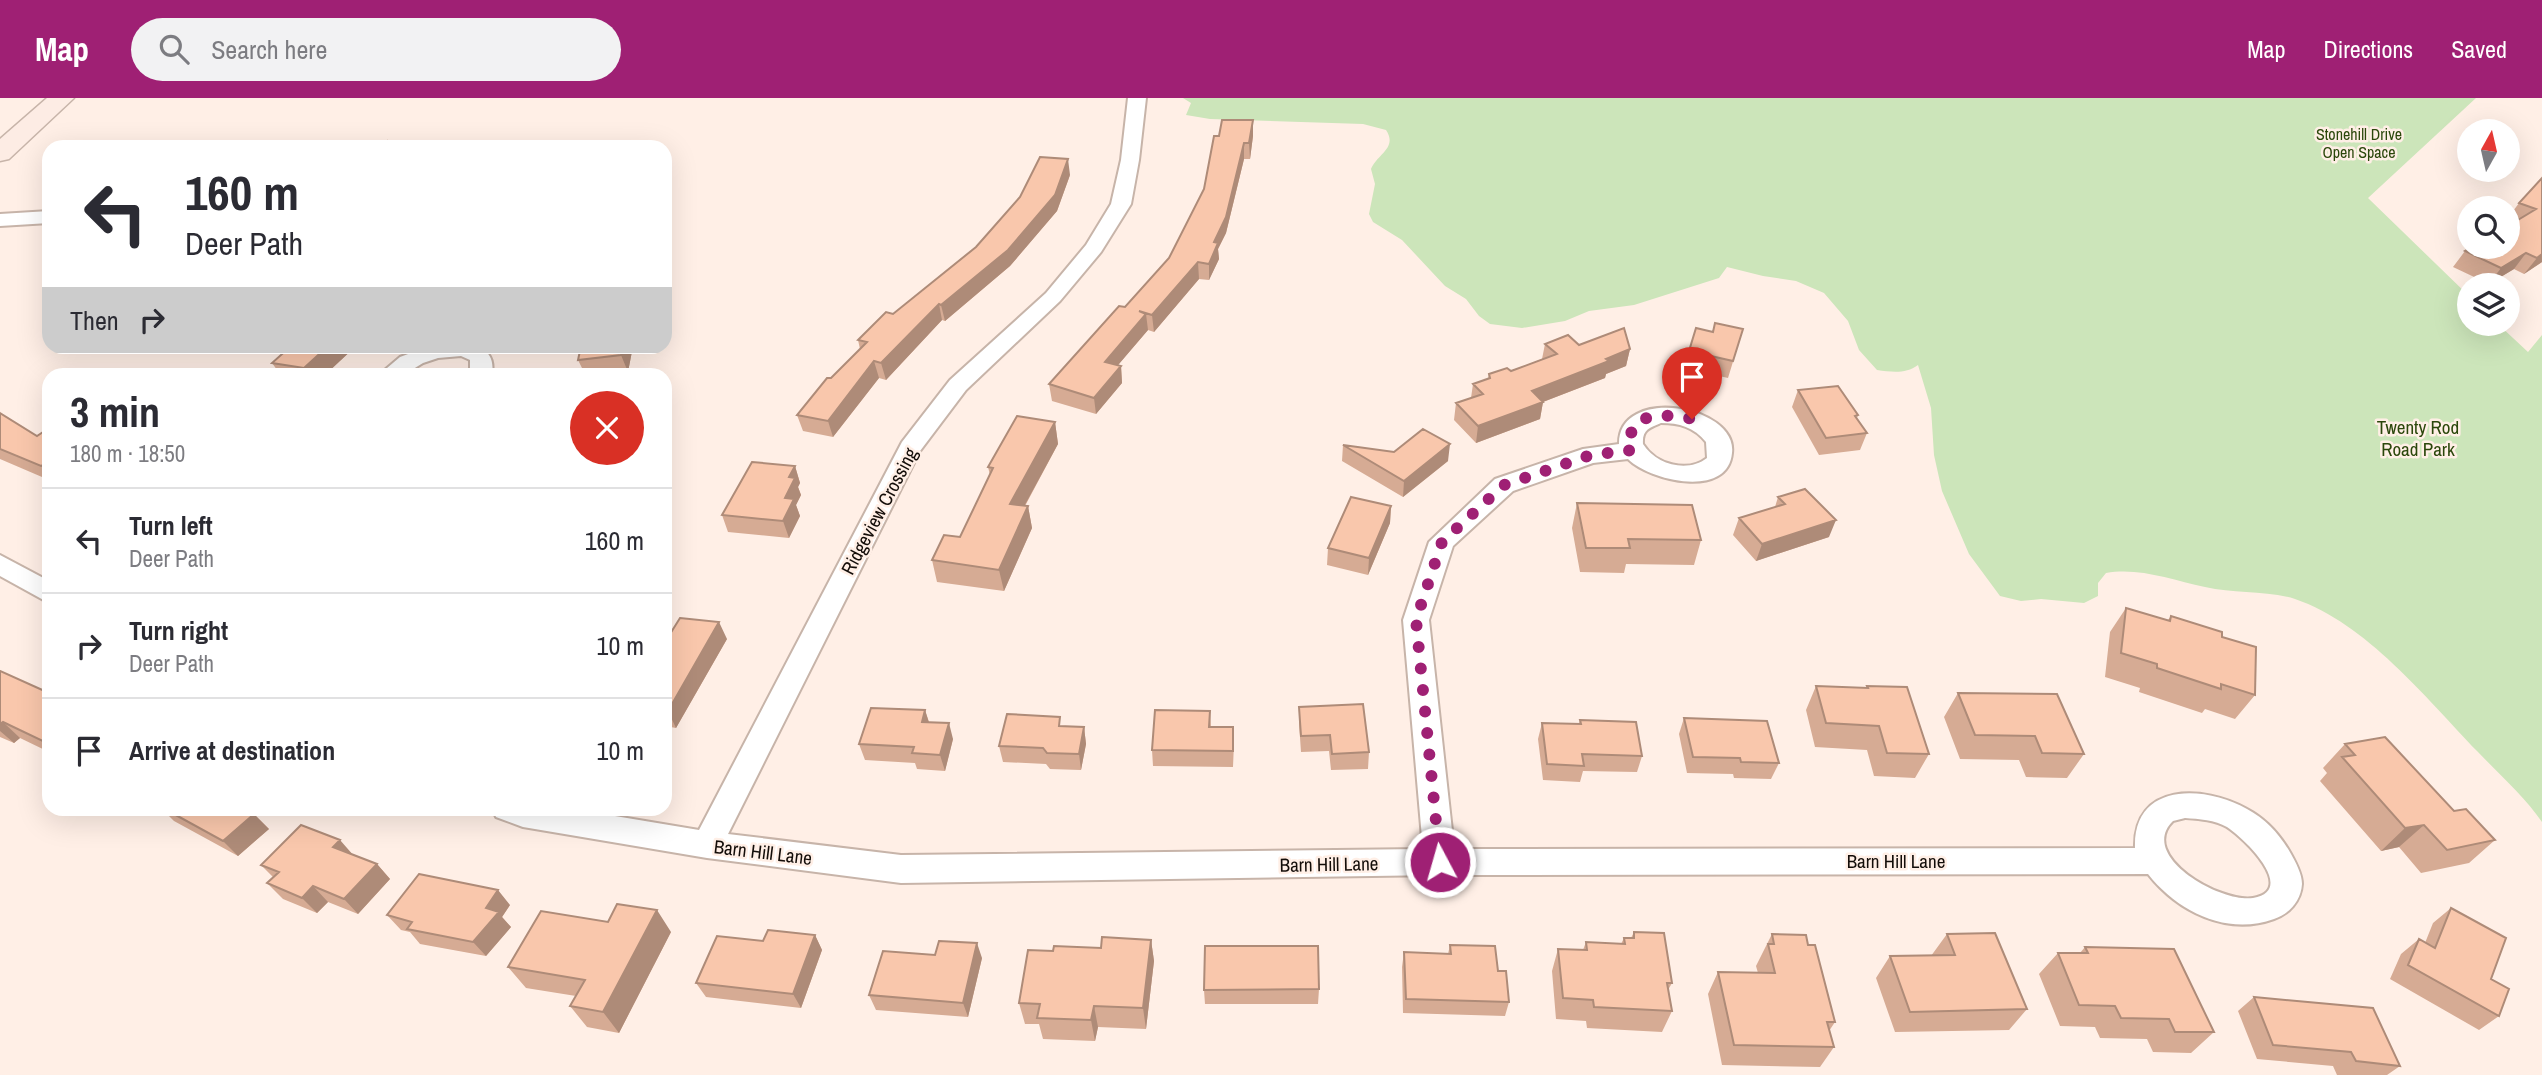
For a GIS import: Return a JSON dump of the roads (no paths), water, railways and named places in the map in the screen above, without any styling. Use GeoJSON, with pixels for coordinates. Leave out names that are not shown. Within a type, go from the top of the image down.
{"type":"FeatureCollection","features":[{"type":"Feature","properties":{"kind":"street"},"geometry":{"type":"LineString","coordinates":[[0,153],[62,98]]}},
{"type":"Feature","properties":{"kind":"street","name":"Ridgeview Crossing"},"geometry":{"type":"LineString","coordinates":[[707,845],[910,448],[958,385],[1053,297],[1094,248],[1121,204],[1130,160],[1137,98]]}},
{"type":"Feature","properties":{"kind":"street"},"geometry":{"type":"LineString","coordinates":[[0,220],[42,217]]}},
{"type":"Feature","properties":{"kind":"street"},"geometry":{"type":"LineString","coordinates":[[398,368],[428,354]]}},
{"type":"Feature","properties":{"kind":"street"},"geometry":{"type":"LineString","coordinates":[[475,354],[481,358],[484,368]]}},
{"type":"Feature","properties":{"kind":"street"},"geometry":{"type":"LineString","coordinates":[[1440,862],[1416,620],[1442,542],[1504,485],[1591,455],[1633,450]]}},
{"type":"Feature","properties":{"kind":"street"},"geometry":{"type":"LineString","coordinates":[[0,564],[42,589]]}},
{"type":"Feature","properties":{"kind":"street","name":"Barn Hill Lane"},"geometry":{"type":"LineString","coordinates":[[535,816],[707,845],[901,869],[1440,862],[2156,861]]}},
{"type":"Feature","properties":{"kind":"park label","name":"Stonehill Drive Open Space"},"geometry":{"type":"Point","coordinates":[2359,143]}},
{"type":"Feature","properties":{"kind":"park label","name":"Twenty Rod Road Park"},"geometry":{"type":"Point","coordinates":[2418,438]}}]}
